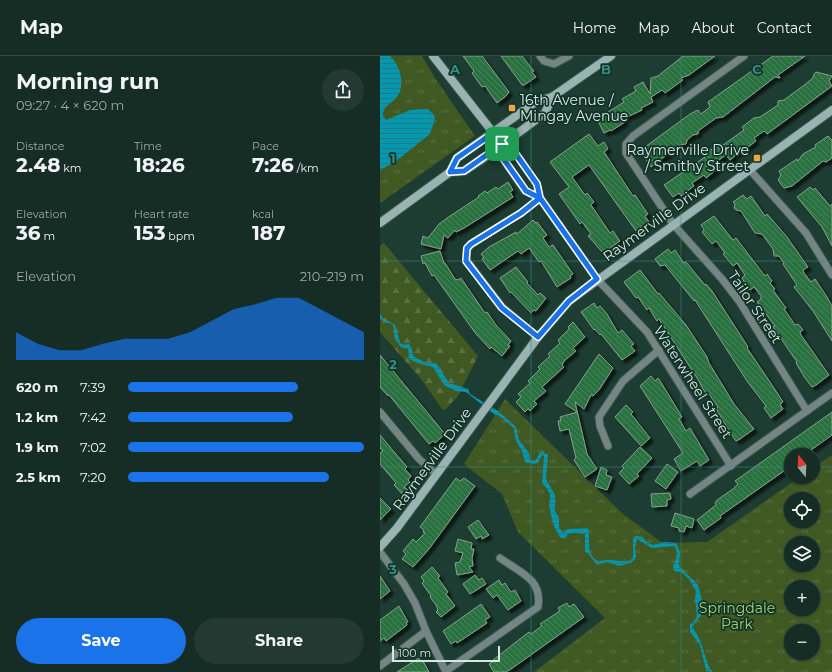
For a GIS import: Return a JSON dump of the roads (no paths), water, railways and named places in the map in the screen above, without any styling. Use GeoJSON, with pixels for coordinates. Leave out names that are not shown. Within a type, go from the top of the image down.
{"type":"FeatureCollection","features":[{"type":"Feature","properties":{"kind":"street"},"geometry":{"type":"LineString","coordinates":[[540,56],[544,61],[554,64],[569,56]]}},
{"type":"Feature","properties":{"kind":"street"},"geometry":{"type":"LineString","coordinates":[[380,223],[450,172],[457,158],[537,101],[552,97],[611,56]]}},
{"type":"Feature","properties":{"kind":"street","name":"Tailor Street"},"geometry":{"type":"LineString","coordinates":[[744,56],[633,136],[626,144],[626,153],[673,224],[722,279],[739,301],[807,412]]}},
{"type":"Feature","properties":{"kind":"street"},"geometry":{"type":"LineString","coordinates":[[436,57],[502,144],[511,147],[537,184],[540,198]]}},
{"type":"Feature","properties":{"kind":"street"},"geometry":{"type":"LineString","coordinates":[[450,172],[464,171],[545,113],[552,97]]}},
{"type":"Feature","properties":{"kind":"street","name":"Raymerville Drive"},"geometry":{"type":"LineString","coordinates":[[380,547],[398,528],[436,474],[538,337],[569,301],[597,279],[832,110]]}},
{"type":"Feature","properties":{"kind":"street"},"geometry":{"type":"LineString","coordinates":[[502,144],[500,154],[526,191],[540,198]]}},
{"type":"Feature","properties":{"kind":"street"},"geometry":{"type":"LineString","coordinates":[[750,170],[806,233],[832,275]]}},
{"type":"Feature","properties":{"kind":"street"},"geometry":{"type":"LineString","coordinates":[[538,337],[502,308],[466,261],[466,254],[467,248],[471,244],[521,213],[540,198]]}},
{"type":"Feature","properties":{"kind":"street","name":"Waterwheel Street"},"geometry":{"type":"LineString","coordinates":[[540,198],[597,279],[647,332],[731,466]]}},
{"type":"Feature","properties":{"kind":"street"},"geometry":{"type":"LineString","coordinates":[[608,446],[601,430],[599,417],[624,381],[659,350]]}},
{"type":"Feature","properties":{"kind":"street"},"geometry":{"type":"LineString","coordinates":[[690,494],[832,393]]}},
{"type":"Feature","properties":{"kind":"street"},"geometry":{"type":"LineString","coordinates":[[380,412],[419,459],[436,474]]}},
{"type":"Feature","properties":{"kind":"street"},"geometry":{"type":"LineString","coordinates":[[380,552],[416,603],[426,631],[446,671],[538,606],[540,597],[539,590],[533,581],[500,558]]}},
{"type":"Feature","properties":{"kind":"street"},"geometry":{"type":"LineString","coordinates":[[380,666],[426,631]]}},
{"type":"Feature","properties":{"kind":"water"},"geometry":{"type":"Polygon","coordinates":[[[380,56],[390,56],[397,65],[401,75],[400,92],[397,97],[386,106],[384,111],[383,116],[386,120],[410,110],[428,109],[434,115],[435,119],[430,134],[395,162],[380,170],[380,56]]]}},
{"type":"Feature","properties":{"kind":"water"},"geometry":{"type":"Polygon","coordinates":[[[380,314],[383,318],[395,325],[400,343],[404,345],[409,344],[412,349],[413,356],[424,362],[436,363],[449,383],[468,389],[470,394],[498,411],[516,427],[519,440],[529,453],[530,460],[535,461],[541,451],[548,455],[546,479],[555,495],[555,511],[559,518],[559,527],[563,533],[568,529],[588,528],[589,547],[595,559],[599,562],[607,560],[630,561],[633,557],[633,538],[636,536],[643,537],[645,541],[653,545],[664,542],[676,543],[680,552],[679,566],[698,585],[703,604],[702,614],[692,627],[699,638],[712,672],[706,670],[700,645],[690,632],[690,624],[694,622],[697,616],[695,599],[696,591],[689,579],[681,572],[674,571],[673,566],[677,553],[676,548],[674,546],[652,548],[637,539],[635,548],[636,558],[631,563],[619,566],[607,562],[597,565],[588,553],[585,552],[585,534],[568,534],[565,538],[561,538],[554,526],[549,504],[549,493],[542,483],[544,456],[542,455],[538,463],[533,464],[525,462],[522,451],[516,441],[514,428],[466,392],[456,391],[444,385],[433,367],[420,364],[409,359],[408,349],[401,347],[395,339],[393,325],[380,319],[380,314]]]}},
{"type":"Feature","properties":{"kind":"place","name":"16th Avenue / Mingay Avenue"},"geometry":{"type":"Point","coordinates":[512,108]}},
{"type":"Feature","properties":{"kind":"place","name":"Raymerville Drive / Smithy Street"},"geometry":{"type":"Point","coordinates":[757,158]}},
{"type":"Feature","properties":{"kind":"park label","name":"Springdale Park"},"geometry":{"type":"Point","coordinates":[737,616]}}]}
